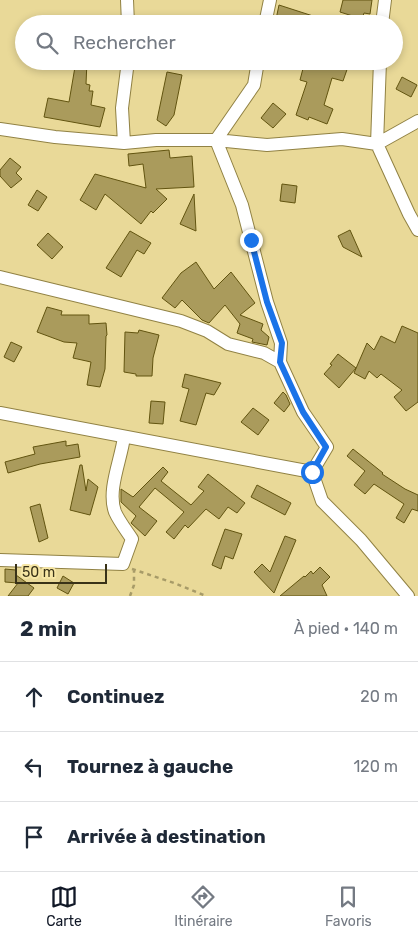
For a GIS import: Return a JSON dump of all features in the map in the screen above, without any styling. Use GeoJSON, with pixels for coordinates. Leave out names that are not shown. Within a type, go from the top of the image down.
{"type":"FeatureCollection","features":[{"type":"Feature","properties":{"kind":"street"},"geometry":{"type":"LineString","coordinates":[[127,0],[128,15]]}},
{"type":"Feature","properties":{"kind":"street"},"geometry":{"type":"LineString","coordinates":[[267,15],[270,0]]}},
{"type":"Feature","properties":{"kind":"street"},"geometry":{"type":"LineString","coordinates":[[383,15],[385,0]]}},
{"type":"Feature","properties":{"kind":"street"},"geometry":{"type":"LineString","coordinates":[[124,142],[122,108],[127,70]]}},
{"type":"Feature","properties":{"kind":"street"},"geometry":{"type":"LineString","coordinates":[[216,140],[254,85],[256,70]]}},
{"type":"Feature","properties":{"kind":"street"},"geometry":{"type":"LineString","coordinates":[[380,70],[377,144],[418,230]]}},
{"type":"Feature","properties":{"kind":"street"},"geometry":{"type":"LineString","coordinates":[[0,128],[55,137],[124,142],[216,140],[268,145],[342,139],[377,144],[418,121]]}},
{"type":"Feature","properties":{"kind":"street"},"geometry":{"type":"LineString","coordinates":[[216,140],[242,205],[267,302],[282,343],[280,362],[303,412],[326,447],[312,472],[322,501],[360,540],[408,596]]}},
{"type":"Feature","properties":{"kind":"street"},"geometry":{"type":"LineString","coordinates":[[0,277],[181,321],[207,331],[228,344],[264,353],[280,362]]}},
{"type":"Feature","properties":{"kind":"street"},"geometry":{"type":"LineString","coordinates":[[0,413],[312,472]]}},
{"type":"Feature","properties":{"kind":"street"},"geometry":{"type":"LineString","coordinates":[[0,560],[128,567],[132,539],[115,511],[112,493],[124,437]]}},
{"type":"Feature","properties":{"kind":"path"},"geometry":{"type":"LineString","coordinates":[[128,567],[134,585],[130,596]]}},
{"type":"Feature","properties":{"kind":"path"},"geometry":{"type":"LineString","coordinates":[[128,567],[206,596]]}},
{"type":"Feature","properties":{"kind":"building"},"geometry":{"type":"Polygon","coordinates":[[[343,0],[372,0],[370,14],[349,15],[340,12],[343,0]]]}},
{"type":"Feature","properties":{"kind":"building"},"geometry":{"type":"Polygon","coordinates":[[[279,5],[310,15],[277,15],[279,5]]]}},
{"type":"Feature","properties":{"kind":"building"},"geometry":{"type":"Polygon","coordinates":[[[74,70],[87,70],[86,84],[90,85],[89,91],[93,91],[91,105],[105,108],[100,127],[44,117],[48,98],[69,102],[74,70]]]}},
{"type":"Feature","properties":{"kind":"building"},"geometry":{"type":"Polygon","coordinates":[[[303,70],[347,70],[343,81],[332,78],[324,105],[333,109],[327,124],[309,117],[308,120],[296,115],[307,82],[300,80],[303,70]]]}},
{"type":"Feature","properties":{"kind":"building"},"geometry":{"type":"Polygon","coordinates":[[[167,72],[182,75],[174,115],[166,126],[157,120],[167,72]]]}},
{"type":"Feature","properties":{"kind":"building"},"geometry":{"type":"Polygon","coordinates":[[[402,77],[417,85],[411,97],[396,89],[402,77]]]}},
{"type":"Feature","properties":{"kind":"building"},"geometry":{"type":"Polygon","coordinates":[[[273,103],[286,114],[273,128],[261,118],[273,103]]]}},
{"type":"Feature","properties":{"kind":"building"},"geometry":{"type":"Polygon","coordinates":[[[169,150],[170,158],[192,156],[194,187],[156,189],[167,199],[153,213],[151,211],[141,224],[105,194],[96,210],[80,200],[95,174],[146,188],[143,164],[129,166],[128,154],[169,150]]]}},
{"type":"Feature","properties":{"kind":"building"},"geometry":{"type":"Polygon","coordinates":[[[10,158],[21,167],[16,173],[22,179],[11,188],[0,176],[0,170],[10,158]]]}},
{"type":"Feature","properties":{"kind":"building"},"geometry":{"type":"Polygon","coordinates":[[[282,184],[297,186],[295,203],[280,201],[282,184]]]}},
{"type":"Feature","properties":{"kind":"building"},"geometry":{"type":"Polygon","coordinates":[[[37,190],[47,197],[38,211],[28,205],[37,190]]]}},
{"type":"Feature","properties":{"kind":"building"},"geometry":{"type":"Polygon","coordinates":[[[194,194],[196,231],[180,224],[194,194]]]}},
{"type":"Feature","properties":{"kind":"building"},"geometry":{"type":"Polygon","coordinates":[[[350,230],[362,257],[343,247],[338,236],[350,230]]]}},
{"type":"Feature","properties":{"kind":"building"},"geometry":{"type":"Polygon","coordinates":[[[130,231],[151,243],[144,254],[137,250],[121,277],[106,268],[130,231]]]}},
{"type":"Feature","properties":{"kind":"building"},"geometry":{"type":"Polygon","coordinates":[[[48,233],[63,247],[52,259],[37,245],[48,233]]]}},
{"type":"Feature","properties":{"kind":"building"},"geometry":{"type":"Polygon","coordinates":[[[196,262],[214,289],[231,272],[255,303],[240,315],[263,324],[261,330],[269,337],[267,345],[252,342],[253,339],[237,333],[240,324],[225,305],[209,323],[202,320],[182,300],[175,308],[162,298],[181,273],[196,262]]]}},
{"type":"Feature","properties":{"kind":"building"},"geometry":{"type":"Polygon","coordinates":[[[47,307],[62,311],[61,315],[89,315],[89,324],[106,323],[105,369],[100,387],[87,385],[91,362],[73,358],[77,343],[64,342],[37,332],[47,307]]]}},
{"type":"Feature","properties":{"kind":"building"},"geometry":{"type":"Polygon","coordinates":[[[402,326],[418,333],[418,402],[406,411],[394,397],[402,390],[381,374],[377,378],[369,371],[365,379],[354,373],[367,343],[374,350],[381,336],[395,343],[402,326]]]}},
{"type":"Feature","properties":{"kind":"building"},"geometry":{"type":"Polygon","coordinates":[[[139,330],[159,335],[153,358],[152,376],[136,376],[136,374],[124,372],[125,332],[138,333],[139,330]]]}},
{"type":"Feature","properties":{"kind":"building"},"geometry":{"type":"Polygon","coordinates":[[[11,342],[22,347],[14,362],[4,357],[11,342]]]}},
{"type":"Feature","properties":{"kind":"building"},"geometry":{"type":"Polygon","coordinates":[[[338,354],[356,368],[339,388],[324,374],[338,354]]]}},
{"type":"Feature","properties":{"kind":"building"},"geometry":{"type":"Polygon","coordinates":[[[185,374],[221,383],[214,395],[206,393],[196,425],[180,421],[189,389],[182,387],[185,374]]]}},
{"type":"Feature","properties":{"kind":"building"},"geometry":{"type":"Polygon","coordinates":[[[283,392],[290,404],[284,412],[274,403],[283,392]]]}},
{"type":"Feature","properties":{"kind":"building"},"geometry":{"type":"Polygon","coordinates":[[[151,401],[165,402],[163,424],[149,423],[151,401]]]}},
{"type":"Feature","properties":{"kind":"building"},"geometry":{"type":"Polygon","coordinates":[[[253,408],[269,420],[258,435],[241,422],[253,408]]]}},
{"type":"Feature","properties":{"kind":"building"},"geometry":{"type":"Polygon","coordinates":[[[66,441],[66,446],[78,444],[80,457],[40,464],[8,473],[5,462],[35,454],[33,447],[66,441]]]}},
{"type":"Feature","properties":{"kind":"building"},"geometry":{"type":"Polygon","coordinates":[[[353,449],[382,474],[418,495],[418,511],[412,509],[404,523],[396,518],[404,504],[374,484],[365,494],[354,485],[365,471],[347,456],[353,449]]]}},
{"type":"Feature","properties":{"kind":"building"},"geometry":{"type":"Polygon","coordinates":[[[80,465],[82,465],[86,491],[88,479],[98,487],[90,515],[70,510],[80,465]]]}},
{"type":"Feature","properties":{"kind":"building"},"geometry":{"type":"Polygon","coordinates":[[[163,467],[168,472],[161,481],[191,505],[204,491],[198,487],[208,474],[245,503],[237,513],[228,507],[219,519],[206,509],[188,528],[185,525],[174,539],[166,532],[184,512],[155,488],[139,507],[157,521],[145,536],[131,523],[136,516],[121,502],[121,489],[133,497],[163,467]]]}},
{"type":"Feature","properties":{"kind":"building"},"geometry":{"type":"Polygon","coordinates":[[[257,485],[291,503],[285,515],[251,497],[257,485]]]}},
{"type":"Feature","properties":{"kind":"building"},"geometry":{"type":"Polygon","coordinates":[[[40,504],[48,538],[39,542],[30,507],[40,504]]]}},
{"type":"Feature","properties":{"kind":"building"},"geometry":{"type":"Polygon","coordinates":[[[225,529],[242,534],[233,559],[225,556],[221,569],[212,565],[225,529]]]}},
{"type":"Feature","properties":{"kind":"building"},"geometry":{"type":"Polygon","coordinates":[[[285,536],[296,540],[274,593],[254,572],[262,564],[270,572],[285,536]]]}},
{"type":"Feature","properties":{"kind":"building"},"geometry":{"type":"Polygon","coordinates":[[[320,567],[330,577],[322,585],[327,596],[280,596],[304,576],[311,571],[313,574],[320,567]]]}},
{"type":"Feature","properties":{"kind":"building"},"geometry":{"type":"Polygon","coordinates":[[[5,569],[16,570],[16,575],[34,588],[28,596],[8,596],[18,583],[5,582],[5,569]]]}},
{"type":"Feature","properties":{"kind":"building"},"geometry":{"type":"Polygon","coordinates":[[[63,576],[74,583],[68,594],[57,588],[63,576]]]}},
{"type":"Feature","properties":{"kind":"route"},"geometry":{"type":"LineString","coordinates":[[251,240],[267,302],[282,343],[280,362],[303,412],[326,447],[312,472]]}}]}
